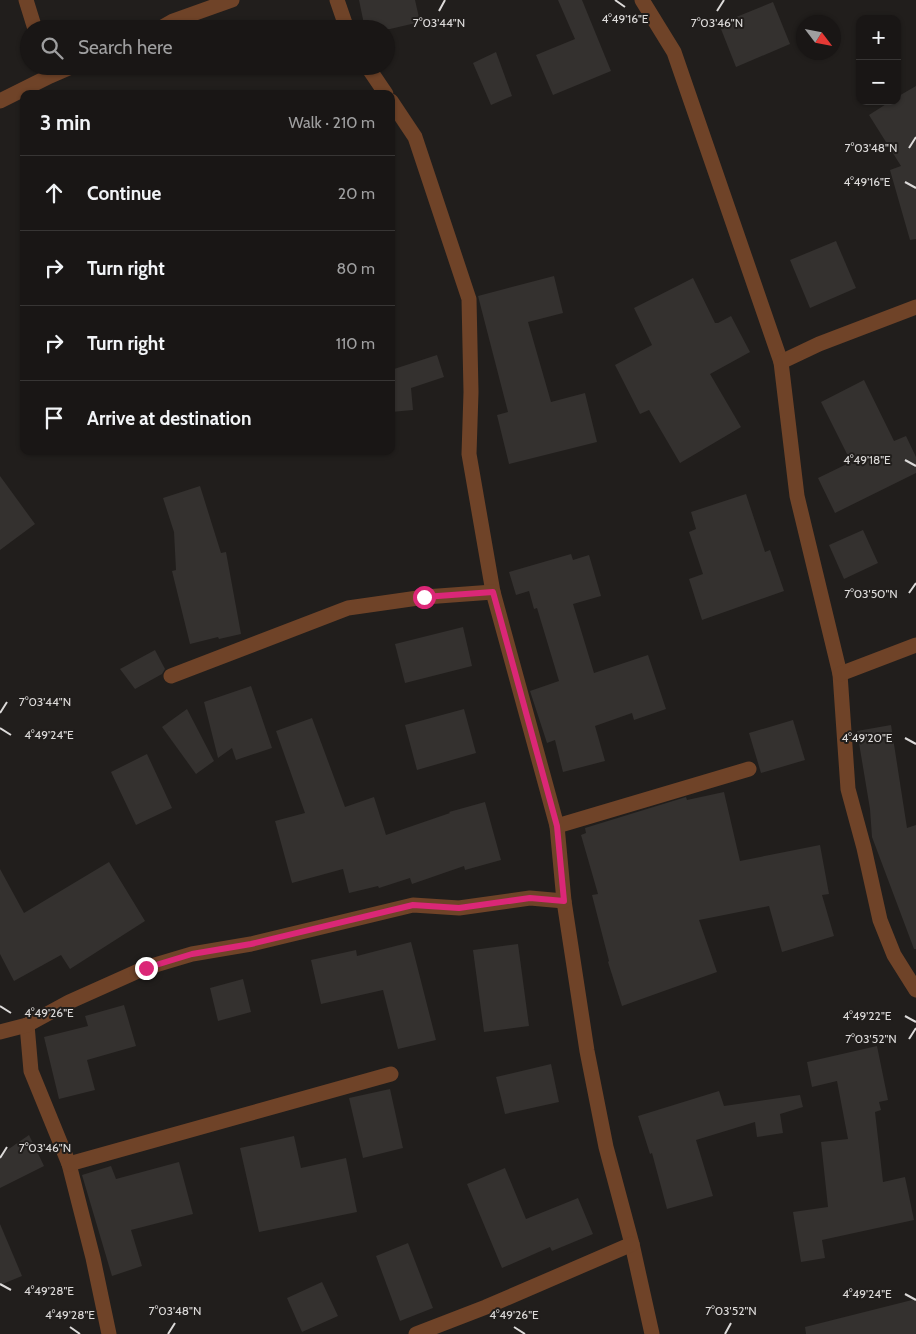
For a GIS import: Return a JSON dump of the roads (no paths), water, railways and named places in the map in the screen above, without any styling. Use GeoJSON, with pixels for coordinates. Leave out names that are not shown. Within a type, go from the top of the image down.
{"type":"FeatureCollection","features":[{"type":"Feature","properties":{"kind":"street"},"geometry":{"type":"LineString","coordinates":[[26,0],[33,20]]}},
{"type":"Feature","properties":{"kind":"street"},"geometry":{"type":"LineString","coordinates":[[176,20],[232,0]]}},
{"type":"Feature","properties":{"kind":"street"},"geometry":{"type":"LineString","coordinates":[[337,0],[344,20]]}},
{"type":"Feature","properties":{"kind":"street"},"geometry":{"type":"LineString","coordinates":[[642,0],[674,52],[781,362],[797,496],[840,674],[848,789],[864,848],[880,920],[894,955],[909,966],[916,990]]}},
{"type":"Feature","properties":{"kind":"street"},"geometry":{"type":"LineString","coordinates":[[0,101],[42,75]]}},
{"type":"Feature","properties":{"kind":"street"},"geometry":{"type":"LineString","coordinates":[[373,75],[383,90]]}},
{"type":"Feature","properties":{"kind":"street"},"geometry":{"type":"LineString","coordinates":[[395,107],[415,137],[469,299],[471,392],[469,454],[493,592],[557,826],[564,901],[588,1051],[606,1147],[632,1244],[652,1334]]}},
{"type":"Feature","properties":{"kind":"street"},"geometry":{"type":"LineString","coordinates":[[781,362],[819,344],[916,307]]}},
{"type":"Feature","properties":{"kind":"street"},"geometry":{"type":"LineString","coordinates":[[171,676],[348,608],[424,597],[493,592]]}},
{"type":"Feature","properties":{"kind":"street"},"geometry":{"type":"LineString","coordinates":[[840,674],[916,645]]}},
{"type":"Feature","properties":{"kind":"street"},"geometry":{"type":"LineString","coordinates":[[557,826],[749,769]]}},
{"type":"Feature","properties":{"kind":"street"},"geometry":{"type":"LineString","coordinates":[[0,1032],[27,1025],[69,1002],[146,968],[192,954],[251,944],[413,905],[459,908],[530,898],[564,901]]}},
{"type":"Feature","properties":{"kind":"street"},"geometry":{"type":"LineString","coordinates":[[27,1025],[31,1071],[69,1164],[93,1258],[109,1334]]}},
{"type":"Feature","properties":{"kind":"street"},"geometry":{"type":"LineString","coordinates":[[69,1164],[391,1074]]}},
{"type":"Feature","properties":{"kind":"street"},"geometry":{"type":"LineString","coordinates":[[416,1334],[486,1307],[632,1244]]}}]}
